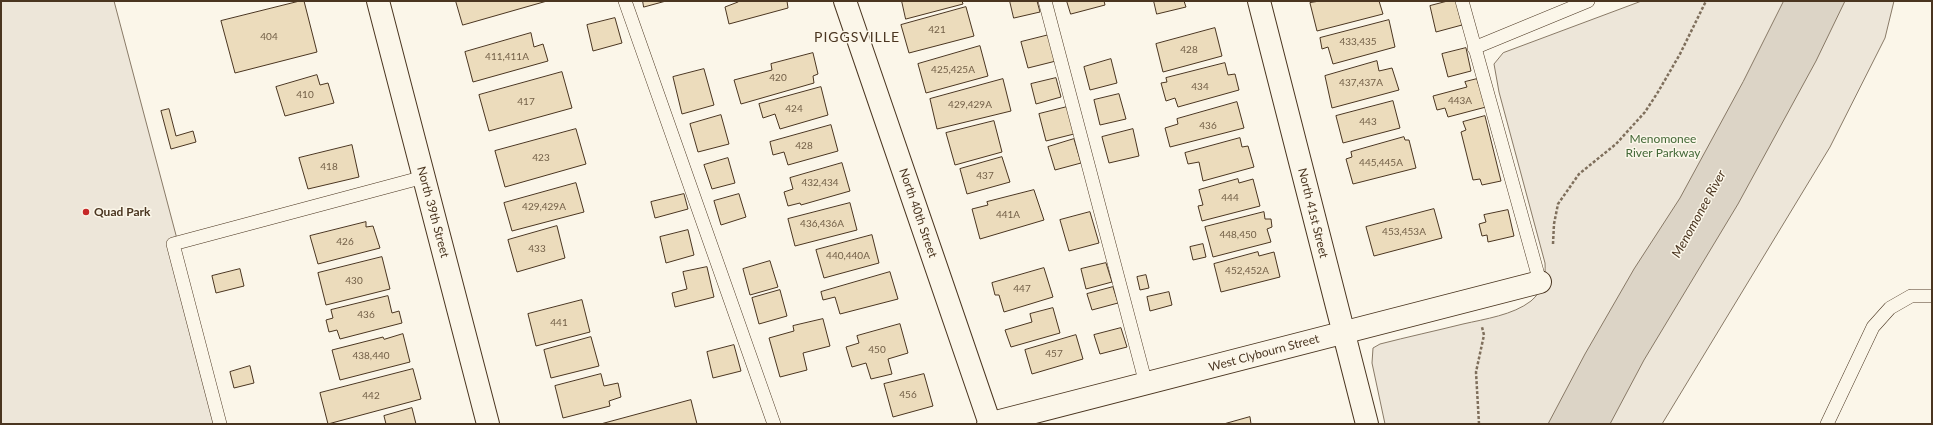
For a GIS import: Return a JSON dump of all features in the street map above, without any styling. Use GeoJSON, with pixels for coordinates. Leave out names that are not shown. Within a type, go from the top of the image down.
{"type":"FeatureCollection","features":[{"type":"Feature","properties":{"kind":"street","name":"North 39th Street"},"geometry":{"type":"LineString","coordinates":[[378,1],[488,424]]}},
{"type":"Feature","properties":{"kind":"street","name":"North 40th Street"},"geometry":{"type":"LineString","coordinates":[[845,1],[989,424]]}},
{"type":"Feature","properties":{"kind":"street","name":"North 41st Street"},"geometry":{"type":"LineString","coordinates":[[1260,1],[1367,424]]}},
{"type":"Feature","properties":{"kind":"street","name":"West Clybourn Street"},"geometry":{"type":"LineString","coordinates":[[989,424],[1540,282]]}},
{"type":"Feature","properties":{"kind":"lane"},"geometry":{"type":"LineString","coordinates":[[625,1],[774,424]]}},
{"type":"Feature","properties":{"kind":"lane"},"geometry":{"type":"LineString","coordinates":[[1045,1],[1146,384]]}},
{"type":"Feature","properties":{"kind":"lane"},"geometry":{"type":"LineString","coordinates":[[1462,1],[1540,282]]}},
{"type":"Feature","properties":{"kind":"lane"},"geometry":{"type":"LineString","coordinates":[[1474,48],[1588,1]]}},
{"type":"Feature","properties":{"kind":"lane"},"geometry":{"type":"LineString","coordinates":[[220,424],[173,244],[424,177]]}},
{"type":"Feature","properties":{"kind":"lane"},"geometry":{"type":"LineString","coordinates":[[1827,424],[1873,326],[1890,308],[1911,296],[1932,296]]}},
{"type":"Feature","properties":{"kind":"path"},"geometry":{"type":"LineString","coordinates":[[1553,246],[1554,224],[1558,204],[1579,174],[1616,144],[1645,112],[1680,54],[1706,1]]}},
{"type":"Feature","properties":{"kind":"path"},"geometry":{"type":"LineString","coordinates":[[1478,424],[1476,372],[1484,335],[1482,327]]}},
{"type":"Feature","properties":{"kind":"green space","name":"Quad Park"},"geometry":{"type":"Polygon","coordinates":[[[1,1],[114,1],[226,424],[1,424],[1,1]]]}},
{"type":"Feature","properties":{"kind":"green space","name":"Menomonee River Parkway"},"geometry":{"type":"Polygon","coordinates":[[[1642,1],[1894,1],[1885,38],[1830,147],[1662,424],[1385,424],[1372,363],[1373,348],[1380,344],[1489,318],[1516,310],[1531,301],[1543,284],[1545,263],[1499,92],[1494,64],[1503,53],[1642,1]]]}},
{"type":"Feature","properties":{"kind":"water","name":"Menomonee River"},"geometry":{"type":"Polygon","coordinates":[[[1784,1],[1845,1],[1816,61],[1738,204],[1644,360],[1610,424],[1548,424],[1585,354],[1634,269],[1680,198],[1743,82],[1784,1]]]}},
{"type":"Feature","properties":{"kind":"building"},"geometry":{"type":"Polygon","coordinates":[[[304,1],[317,52],[235,73],[221,21],[304,1]]]}},
{"type":"Feature","properties":{"kind":"building"},"geometry":{"type":"Polygon","coordinates":[[[456,1],[547,1],[463,25],[456,1]]]}},
{"type":"Feature","properties":{"kind":"building"},"geometry":{"type":"Polygon","coordinates":[[[643,1],[666,1],[644,7],[643,1]]]}},
{"type":"Feature","properties":{"kind":"building"},"geometry":{"type":"Polygon","coordinates":[[[738,1],[787,1],[788,8],[729,24],[725,7],[738,1]]]}},
{"type":"Feature","properties":{"kind":"building"},"geometry":{"type":"Polygon","coordinates":[[[902,1],[962,1],[963,4],[906,19],[902,1]]]}},
{"type":"Feature","properties":{"kind":"building"},"geometry":{"type":"Polygon","coordinates":[[[1010,1],[1037,1],[1040,12],[1014,18],[1010,1]]]}},
{"type":"Feature","properties":{"kind":"building"},"geometry":{"type":"Polygon","coordinates":[[[1067,1],[1104,1],[1105,5],[1071,14],[1067,1]]]}},
{"type":"Feature","properties":{"kind":"building"},"geometry":{"type":"Polygon","coordinates":[[[1154,1],[1184,1],[1186,7],[1157,14],[1154,1]]]}},
{"type":"Feature","properties":{"kind":"building"},"geometry":{"type":"Polygon","coordinates":[[[1320,1],[1379,1],[1383,14],[1317,31],[1310,3],[1320,1]]]}},
{"type":"Feature","properties":{"kind":"building"},"geometry":{"type":"Polygon","coordinates":[[[1448,1],[1456,1],[1462,25],[1436,32],[1430,6],[1448,1]]]}},
{"type":"Feature","properties":{"kind":"building"},"geometry":{"type":"Polygon","coordinates":[[[966,7],[974,36],[909,53],[901,25],[966,7]]]}},
{"type":"Feature","properties":{"kind":"building"},"geometry":{"type":"Polygon","coordinates":[[[615,18],[622,43],[593,51],[587,25],[615,18]]]}},
{"type":"Feature","properties":{"kind":"building"},"geometry":{"type":"Polygon","coordinates":[[[1389,20],[1395,47],[1333,64],[1328,47],[1322,49],[1320,38],[1389,20]]]}},
{"type":"Feature","properties":{"kind":"building"},"geometry":{"type":"Polygon","coordinates":[[[1215,28],[1222,56],[1163,72],[1156,44],[1215,28]]]}},
{"type":"Feature","properties":{"kind":"building"},"geometry":{"type":"Polygon","coordinates":[[[531,33],[534,47],[543,44],[548,61],[473,82],[465,52],[531,33]]]}},
{"type":"Feature","properties":{"kind":"building"},"geometry":{"type":"Polygon","coordinates":[[[1049,35],[1056,61],[1028,68],[1021,42],[1049,35]]]}},
{"type":"Feature","properties":{"kind":"building"},"geometry":{"type":"Polygon","coordinates":[[[980,46],[988,76],[926,93],[918,64],[980,46]]]}},
{"type":"Feature","properties":{"kind":"building"},"geometry":{"type":"Polygon","coordinates":[[[1466,48],[1471,71],[1448,77],[1442,54],[1466,48]]]}},
{"type":"Feature","properties":{"kind":"building"},"geometry":{"type":"Polygon","coordinates":[[[813,53],[818,74],[813,76],[814,83],[741,104],[734,80],[772,70],[771,64],[813,53]]]}},
{"type":"Feature","properties":{"kind":"building"},"geometry":{"type":"Polygon","coordinates":[[[1111,59],[1117,83],[1090,90],[1084,67],[1111,59]]]}},
{"type":"Feature","properties":{"kind":"building"},"geometry":{"type":"Polygon","coordinates":[[[1377,61],[1379,71],[1392,68],[1399,90],[1332,108],[1325,76],[1377,61]]]}},
{"type":"Feature","properties":{"kind":"building"},"geometry":{"type":"Polygon","coordinates":[[[1225,63],[1228,75],[1235,74],[1239,90],[1178,107],[1175,98],[1166,101],[1161,83],[1167,82],[1166,78],[1225,63]]]}},
{"type":"Feature","properties":{"kind":"building"},"geometry":{"type":"Polygon","coordinates":[[[704,69],[714,105],[682,114],[673,77],[704,69]]]}},
{"type":"Feature","properties":{"kind":"building"},"geometry":{"type":"Polygon","coordinates":[[[562,72],[572,108],[489,131],[479,95],[562,72]]]}},
{"type":"Feature","properties":{"kind":"building"},"geometry":{"type":"Polygon","coordinates":[[[317,75],[320,85],[328,83],[334,103],[285,116],[276,87],[317,75]]]}},
{"type":"Feature","properties":{"kind":"building"},"geometry":{"type":"Polygon","coordinates":[[[1056,78],[1061,97],[1036,104],[1031,84],[1056,78]]]}},
{"type":"Feature","properties":{"kind":"building"},"geometry":{"type":"Polygon","coordinates":[[[1003,79],[1011,111],[937,129],[930,99],[1003,79]]]}},
{"type":"Feature","properties":{"kind":"building"},"geometry":{"type":"Polygon","coordinates":[[[1477,79],[1479,86],[1481,86],[1486,107],[1448,117],[1445,108],[1437,110],[1433,96],[1467,87],[1465,82],[1477,79]]]}},
{"type":"Feature","properties":{"kind":"building"},"geometry":{"type":"Polygon","coordinates":[[[821,87],[828,115],[780,129],[775,114],[763,118],[759,104],[821,87]]]}},
{"type":"Feature","properties":{"kind":"building"},"geometry":{"type":"Polygon","coordinates":[[[1119,94],[1126,119],[1100,125],[1094,100],[1119,94]]]}},
{"type":"Feature","properties":{"kind":"building"},"geometry":{"type":"Polygon","coordinates":[[[1393,101],[1400,128],[1343,143],[1336,116],[1393,101]]]}},
{"type":"Feature","properties":{"kind":"building"},"geometry":{"type":"Polygon","coordinates":[[[1237,102],[1244,128],[1170,147],[1165,128],[1178,124],[1177,119],[1237,102]]]}},
{"type":"Feature","properties":{"kind":"building"},"geometry":{"type":"Polygon","coordinates":[[[1067,107],[1074,134],[1046,141],[1039,114],[1067,107]]]}},
{"type":"Feature","properties":{"kind":"building"},"geometry":{"type":"Polygon","coordinates":[[[169,109],[176,136],[193,131],[196,142],[171,149],[161,111],[169,109]]]}},
{"type":"Feature","properties":{"kind":"building"},"geometry":{"type":"Polygon","coordinates":[[[721,115],[729,144],[698,152],[690,124],[721,115]]]}},
{"type":"Feature","properties":{"kind":"building"},"geometry":{"type":"Polygon","coordinates":[[[1485,116],[1501,181],[1482,185],[1480,179],[1473,180],[1461,132],[1466,130],[1463,122],[1485,116]]]}},
{"type":"Feature","properties":{"kind":"building"},"geometry":{"type":"Polygon","coordinates":[[[994,121],[1002,152],[955,165],[946,133],[994,121]]]}},
{"type":"Feature","properties":{"kind":"building"},"geometry":{"type":"Polygon","coordinates":[[[831,125],[838,151],[788,165],[784,152],[773,155],[770,142],[831,125]]]}},
{"type":"Feature","properties":{"kind":"building"},"geometry":{"type":"Polygon","coordinates":[[[576,129],[586,164],[505,187],[495,151],[576,129]]]}},
{"type":"Feature","properties":{"kind":"building"},"geometry":{"type":"Polygon","coordinates":[[[1133,129],[1139,156],[1109,163],[1102,137],[1133,129]]]}},
{"type":"Feature","properties":{"kind":"building"},"geometry":{"type":"Polygon","coordinates":[[[1404,137],[1405,140],[1409,140],[1416,168],[1353,184],[1346,159],[1352,157],[1351,152],[1404,137]]]}},
{"type":"Feature","properties":{"kind":"building"},"geometry":{"type":"Polygon","coordinates":[[[1240,138],[1242,147],[1248,146],[1254,167],[1203,181],[1199,162],[1188,164],[1185,153],[1240,138]]]}},
{"type":"Feature","properties":{"kind":"building"},"geometry":{"type":"Polygon","coordinates":[[[1074,139],[1081,163],[1055,170],[1048,147],[1074,139]]]}},
{"type":"Feature","properties":{"kind":"building"},"geometry":{"type":"Polygon","coordinates":[[[352,145],[359,177],[308,189],[299,158],[352,145]]]}},
{"type":"Feature","properties":{"kind":"building"},"geometry":{"type":"Polygon","coordinates":[[[1002,157],[1010,182],[967,194],[960,169],[1002,157]]]}},
{"type":"Feature","properties":{"kind":"building"},"geometry":{"type":"Polygon","coordinates":[[[728,158],[735,183],[712,189],[704,165],[728,158]]]}},
{"type":"Feature","properties":{"kind":"building"},"geometry":{"type":"Polygon","coordinates":[[[842,163],[850,191],[801,205],[800,203],[788,206],[784,192],[793,189],[790,178],[842,163]]]}},
{"type":"Feature","properties":{"kind":"building"},"geometry":{"type":"Polygon","coordinates":[[[1238,179],[1239,183],[1253,179],[1260,206],[1202,221],[1198,206],[1203,205],[1199,190],[1238,179]]]}},
{"type":"Feature","properties":{"kind":"building"},"geometry":{"type":"Polygon","coordinates":[[[576,183],[584,212],[512,231],[504,203],[576,183]]]}},
{"type":"Feature","properties":{"kind":"building"},"geometry":{"type":"Polygon","coordinates":[[[1034,190],[1044,220],[980,239],[972,209],[988,205],[987,202],[1034,190]]]}},
{"type":"Feature","properties":{"kind":"building"},"geometry":{"type":"Polygon","coordinates":[[[684,194],[688,209],[655,218],[651,202],[684,194]]]}},
{"type":"Feature","properties":{"kind":"building"},"geometry":{"type":"Polygon","coordinates":[[[739,194],[746,217],[721,225],[714,201],[739,194]]]}},
{"type":"Feature","properties":{"kind":"building"},"geometry":{"type":"Polygon","coordinates":[[[850,203],[857,230],[795,246],[788,219],[850,203]]]}},
{"type":"Feature","properties":{"kind":"building"},"geometry":{"type":"Polygon","coordinates":[[[1434,209],[1442,238],[1374,256],[1366,227],[1434,209]]]}},
{"type":"Feature","properties":{"kind":"building"},"geometry":{"type":"Polygon","coordinates":[[[1508,210],[1514,236],[1488,242],[1487,235],[1482,236],[1479,224],[1486,222],[1484,215],[1508,210]]]}},
{"type":"Feature","properties":{"kind":"building"},"geometry":{"type":"Polygon","coordinates":[[[1090,212],[1099,243],[1069,251],[1060,220],[1090,212]]]}},
{"type":"Feature","properties":{"kind":"building"},"geometry":{"type":"Polygon","coordinates":[[[1264,212],[1265,219],[1271,219],[1272,227],[1267,229],[1271,242],[1213,257],[1205,227],[1264,212]]]}},
{"type":"Feature","properties":{"kind":"building"},"geometry":{"type":"Polygon","coordinates":[[[366,222],[366,227],[373,226],[380,248],[318,264],[310,236],[366,222]]]}},
{"type":"Feature","properties":{"kind":"building"},"geometry":{"type":"Polygon","coordinates":[[[557,226],[565,258],[517,272],[508,240],[557,226]]]}},
{"type":"Feature","properties":{"kind":"building"},"geometry":{"type":"Polygon","coordinates":[[[688,230],[694,255],[666,263],[660,237],[688,230]]]}},
{"type":"Feature","properties":{"kind":"building"},"geometry":{"type":"Polygon","coordinates":[[[872,235],[879,263],[824,278],[816,250],[872,235]]]}},
{"type":"Feature","properties":{"kind":"building"},"geometry":{"type":"Polygon","coordinates":[[[1203,244],[1206,257],[1193,260],[1190,247],[1203,244]]]}},
{"type":"Feature","properties":{"kind":"building"},"geometry":{"type":"Polygon","coordinates":[[[1258,252],[1259,256],[1274,252],[1280,277],[1221,292],[1214,264],[1258,252]]]}},
{"type":"Feature","properties":{"kind":"building"},"geometry":{"type":"Polygon","coordinates":[[[382,257],[390,289],[326,305],[318,273],[382,257]]]}},
{"type":"Feature","properties":{"kind":"building"},"geometry":{"type":"Polygon","coordinates":[[[770,261],[778,287],[750,295],[743,269],[770,261]]]}},
{"type":"Feature","properties":{"kind":"building"},"geometry":{"type":"Polygon","coordinates":[[[1106,263],[1112,282],[1086,289],[1081,269],[1106,263]]]}},
{"type":"Feature","properties":{"kind":"building"},"geometry":{"type":"Polygon","coordinates":[[[707,267],[714,297],[675,307],[672,293],[687,289],[683,272],[707,267]]]}},
{"type":"Feature","properties":{"kind":"building"},"geometry":{"type":"Polygon","coordinates":[[[1044,268],[1053,297],[1004,312],[999,295],[995,295],[992,283],[1044,268]]]}},
{"type":"Feature","properties":{"kind":"building"},"geometry":{"type":"Polygon","coordinates":[[[240,269],[244,286],[216,293],[212,276],[240,269]]]}},
{"type":"Feature","properties":{"kind":"building"},"geometry":{"type":"Polygon","coordinates":[[[890,272],[898,299],[840,314],[835,297],[823,300],[821,292],[890,272]]]}},
{"type":"Feature","properties":{"kind":"building"},"geometry":{"type":"Polygon","coordinates":[[[1146,275],[1149,288],[1140,290],[1137,277],[1146,275]]]}},
{"type":"Feature","properties":{"kind":"building"},"geometry":{"type":"Polygon","coordinates":[[[1113,287],[1118,303],[1092,310],[1087,294],[1113,287]]]}},
{"type":"Feature","properties":{"kind":"building"},"geometry":{"type":"Polygon","coordinates":[[[780,290],[787,316],[759,324],[752,298],[780,290]]]}},
{"type":"Feature","properties":{"kind":"building"},"geometry":{"type":"Polygon","coordinates":[[[1169,292],[1172,305],[1150,311],[1147,297],[1169,292]]]}},
{"type":"Feature","properties":{"kind":"building"},"geometry":{"type":"Polygon","coordinates":[[[388,296],[392,313],[399,311],[402,323],[340,339],[337,330],[329,332],[326,320],[333,318],[331,310],[388,296]]]}},
{"type":"Feature","properties":{"kind":"building"},"geometry":{"type":"Polygon","coordinates":[[[582,300],[590,332],[536,346],[528,314],[582,300]]]}},
{"type":"Feature","properties":{"kind":"building"},"geometry":{"type":"Polygon","coordinates":[[[1053,308],[1060,333],[1011,347],[1005,330],[1032,322],[1030,314],[1053,308]]]}},
{"type":"Feature","properties":{"kind":"building"},"geometry":{"type":"Polygon","coordinates":[[[823,319],[830,346],[803,353],[807,370],[780,377],[769,338],[794,331],[793,326],[823,319]]]}},
{"type":"Feature","properties":{"kind":"building"},"geometry":{"type":"Polygon","coordinates":[[[900,324],[908,353],[888,359],[892,374],[871,379],[866,363],[852,367],[846,347],[859,343],[857,336],[900,324]]]}},
{"type":"Feature","properties":{"kind":"building"},"geometry":{"type":"Polygon","coordinates":[[[1121,328],[1127,347],[1100,354],[1094,335],[1121,328]]]}},
{"type":"Feature","properties":{"kind":"building"},"geometry":{"type":"Polygon","coordinates":[[[403,334],[410,362],[340,380],[332,350],[383,337],[384,339],[403,334]]]}},
{"type":"Feature","properties":{"kind":"building"},"geometry":{"type":"Polygon","coordinates":[[[1076,335],[1083,359],[1032,374],[1025,350],[1076,335]]]}},
{"type":"Feature","properties":{"kind":"building"},"geometry":{"type":"Polygon","coordinates":[[[591,337],[599,366],[551,378],[544,350],[591,337]]]}},
{"type":"Feature","properties":{"kind":"building"},"geometry":{"type":"Polygon","coordinates":[[[734,345],[741,371],[713,378],[707,352],[734,345]]]}},
{"type":"Feature","properties":{"kind":"building"},"geometry":{"type":"Polygon","coordinates":[[[250,366],[254,383],[234,388],[230,372],[250,366]]]}},
{"type":"Feature","properties":{"kind":"building"},"geometry":{"type":"Polygon","coordinates":[[[413,369],[421,399],[328,424],[320,393],[413,369]]]}},
{"type":"Feature","properties":{"kind":"building"},"geometry":{"type":"Polygon","coordinates":[[[601,374],[604,386],[618,383],[621,397],[609,401],[610,406],[563,418],[555,386],[601,374]]]}},
{"type":"Feature","properties":{"kind":"building"},"geometry":{"type":"Polygon","coordinates":[[[924,374],[933,406],[893,417],[884,384],[924,374]]]}},
{"type":"Feature","properties":{"kind":"building"},"geometry":{"type":"Polygon","coordinates":[[[691,400],[697,424],[601,424],[691,400]]]}},
{"type":"Feature","properties":{"kind":"building"},"geometry":{"type":"Polygon","coordinates":[[[412,408],[416,424],[386,424],[384,416],[412,408]]]}},
{"type":"Feature","properties":{"kind":"building"},"geometry":{"type":"Polygon","coordinates":[[[1250,417],[1251,424],[1224,424],[1250,417]]]}},
{"type":"Feature","properties":{"kind":"place","name":"Quad Park"},"geometry":{"type":"Point","coordinates":[86,212]}},
{"type":"Feature","properties":{"kind":"district","name":"PIGGSVILLE"},"geometry":{"type":"Point","coordinates":[857,37]}}]}
